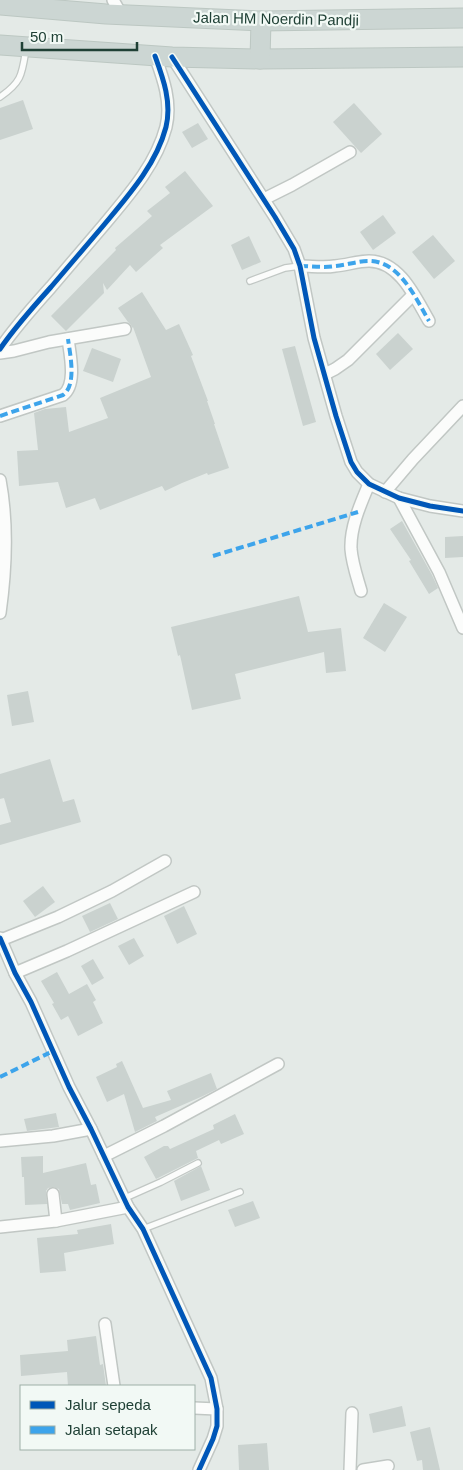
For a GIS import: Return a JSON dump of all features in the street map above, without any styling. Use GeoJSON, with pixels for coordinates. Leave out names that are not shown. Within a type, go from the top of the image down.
{"type":"FeatureCollection","features":[{"type":"Feature","properties":{"kind":"main road","name":"Jalan HM Noerdin Pandji"},"geometry":{"type":"LineString","coordinates":[[0,5],[117,7],[261,21],[463,18]]}},
{"type":"Feature","properties":{"kind":"main road"},"geometry":{"type":"LineString","coordinates":[[260,59],[261,21]]}},
{"type":"Feature","properties":{"kind":"main road"},"geometry":{"type":"LineString","coordinates":[[0,45],[164,56],[260,59],[463,57]]}},
{"type":"Feature","properties":{"kind":"street"},"geometry":{"type":"LineString","coordinates":[[164,56],[264,199],[294,248],[300,266],[314,338],[336,416],[351,462],[357,472],[369,484],[399,498],[430,506],[463,511]]}},
{"type":"Feature","properties":{"kind":"street"},"geometry":{"type":"LineString","coordinates":[[0,351],[27,314],[126,199],[147,169],[166,126],[168,113],[164,56]]}},
{"type":"Feature","properties":{"kind":"street"},"geometry":{"type":"LineString","coordinates":[[264,199],[350,152]]}},
{"type":"Feature","properties":{"kind":"street"},"geometry":{"type":"LineString","coordinates":[[300,266],[332,267],[371,260],[379,262],[398,274],[429,321]]}},
{"type":"Feature","properties":{"kind":"street"},"geometry":{"type":"LineString","coordinates":[[325,374],[348,360],[413,295]]}},
{"type":"Feature","properties":{"kind":"street"},"geometry":{"type":"LineString","coordinates":[[0,351],[125,328]]}},
{"type":"Feature","properties":{"kind":"street"},"geometry":{"type":"LineString","coordinates":[[0,416],[67,392],[71,384],[68,338]]}},
{"type":"Feature","properties":{"kind":"street"},"geometry":{"type":"LineString","coordinates":[[385,492],[463,406]]}},
{"type":"Feature","properties":{"kind":"street"},"geometry":{"type":"LineString","coordinates":[[0,480],[5,520],[3,589],[0,613]]}},
{"type":"Feature","properties":{"kind":"street"},"geometry":{"type":"LineString","coordinates":[[361,591],[352,560],[351,547],[354,526],[369,484]]}},
{"type":"Feature","properties":{"kind":"street"},"geometry":{"type":"LineString","coordinates":[[399,498],[439,572],[463,628]]}},
{"type":"Feature","properties":{"kind":"street"},"geometry":{"type":"LineString","coordinates":[[165,861],[112,891],[58,918],[0,939],[14,973],[31,1002],[69,1087],[127,1202],[143,1229],[211,1378],[217,1409],[216,1426],[213,1439],[199,1470]]}},
{"type":"Feature","properties":{"kind":"street"},"geometry":{"type":"LineString","coordinates":[[14,973],[68,951],[194,892]]}},
{"type":"Feature","properties":{"kind":"street"},"geometry":{"type":"LineString","coordinates":[[104,1156],[164,1126],[278,1064]]}},
{"type":"Feature","properties":{"kind":"street"},"geometry":{"type":"LineString","coordinates":[[0,1140],[53,1136],[91,1129]]}},
{"type":"Feature","properties":{"kind":"street"},"geometry":{"type":"LineString","coordinates":[[53,1194],[56,1221]]}},
{"type":"Feature","properties":{"kind":"street"},"geometry":{"type":"LineString","coordinates":[[0,1227],[56,1221],[127,1202]]}},
{"type":"Feature","properties":{"kind":"street"},"geometry":{"type":"LineString","coordinates":[[105,1324],[114,1385]]}},
{"type":"Feature","properties":{"kind":"street"},"geometry":{"type":"LineString","coordinates":[[195,1408],[217,1409]]}},
{"type":"Feature","properties":{"kind":"street"},"geometry":{"type":"LineString","coordinates":[[350,1470],[352,1413]]}},
{"type":"Feature","properties":{"kind":"street"},"geometry":{"type":"LineString","coordinates":[[363,1470],[388,1466]]}},
{"type":"Feature","properties":{"kind":"lane"},"geometry":{"type":"LineString","coordinates":[[0,97],[11,90],[21,76],[27,47]]}},
{"type":"Feature","properties":{"kind":"lane"},"geometry":{"type":"LineString","coordinates":[[250,282],[284,268],[300,266]]}},
{"type":"Feature","properties":{"kind":"lane"},"geometry":{"type":"LineString","coordinates":[[127,1202],[198,1163]]}},
{"type":"Feature","properties":{"kind":"lane"},"geometry":{"type":"LineString","coordinates":[[143,1229],[240,1192]]}},
{"type":"Feature","properties":{"kind":"building"},"geometry":{"type":"Polygon","coordinates":[[[23,100],[33,129],[0,140],[0,108],[23,100]]]}},
{"type":"Feature","properties":{"kind":"building"},"geometry":{"type":"Polygon","coordinates":[[[354,103],[382,134],[361,153],[333,122],[354,103]]]}},
{"type":"Feature","properties":{"kind":"building"},"geometry":{"type":"Polygon","coordinates":[[[198,123],[208,139],[192,148],[182,132],[198,123]]]}},
{"type":"Feature","properties":{"kind":"building"},"geometry":{"type":"Polygon","coordinates":[[[185,171],[213,206],[160,245],[163,248],[136,272],[130,265],[107,290],[103,283],[104,293],[66,331],[51,316],[116,250],[115,248],[152,216],[147,211],[170,193],[165,187],[185,171]]]}},
{"type":"Feature","properties":{"kind":"building"},"geometry":{"type":"Polygon","coordinates":[[[383,215],[396,233],[373,250],[360,232],[383,215]]]}},
{"type":"Feature","properties":{"kind":"building"},"geometry":{"type":"Polygon","coordinates":[[[433,235],[455,261],[434,279],[412,252],[433,235]]]}},
{"type":"Feature","properties":{"kind":"building"},"geometry":{"type":"Polygon","coordinates":[[[249,236],[261,262],[242,270],[231,245],[249,236]]]}},
{"type":"Feature","properties":{"kind":"building"},"geometry":{"type":"Polygon","coordinates":[[[142,292],[166,330],[179,324],[193,355],[191,356],[208,401],[229,468],[208,475],[207,473],[165,491],[162,486],[100,510],[95,498],[66,508],[58,482],[19,486],[17,451],[38,450],[34,413],[45,409],[66,407],[69,432],[108,418],[100,398],[151,377],[133,327],[118,308],[142,292]]]}},
{"type":"Feature","properties":{"kind":"building"},"geometry":{"type":"Polygon","coordinates":[[[398,333],[413,349],[390,370],[376,354],[398,333]]]}},
{"type":"Feature","properties":{"kind":"building"},"geometry":{"type":"Polygon","coordinates":[[[295,346],[316,422],[303,426],[282,349],[295,346]]]}},
{"type":"Feature","properties":{"kind":"building"},"geometry":{"type":"Polygon","coordinates":[[[92,348],[121,359],[113,382],[83,371],[92,348]]]}},
{"type":"Feature","properties":{"kind":"building"},"geometry":{"type":"Polygon","coordinates":[[[402,521],[438,588],[429,594],[409,561],[411,560],[390,529],[402,521]]]}},
{"type":"Feature","properties":{"kind":"building"},"geometry":{"type":"Polygon","coordinates":[[[463,536],[463,557],[445,558],[445,537],[463,536]]]}},
{"type":"Feature","properties":{"kind":"building"},"geometry":{"type":"Polygon","coordinates":[[[299,596],[308,632],[341,628],[346,671],[326,673],[324,652],[235,674],[241,699],[192,710],[180,655],[178,656],[171,627],[299,596]]]}},
{"type":"Feature","properties":{"kind":"building"},"geometry":{"type":"Polygon","coordinates":[[[384,603],[407,617],[385,652],[363,638],[384,603]]]}},
{"type":"Feature","properties":{"kind":"building"},"geometry":{"type":"Polygon","coordinates":[[[28,691],[34,722],[12,726],[7,695],[28,691]]]}},
{"type":"Feature","properties":{"kind":"building"},"geometry":{"type":"Polygon","coordinates":[[[50,759],[63,802],[74,799],[81,822],[0,845],[0,825],[11,822],[4,798],[0,799],[0,774],[50,759]]]}},
{"type":"Feature","properties":{"kind":"building"},"geometry":{"type":"Polygon","coordinates":[[[43,886],[55,902],[35,917],[23,901],[43,886]]]}},
{"type":"Feature","properties":{"kind":"building"},"geometry":{"type":"Polygon","coordinates":[[[110,903],[118,919],[90,932],[82,916],[110,903]]]}},
{"type":"Feature","properties":{"kind":"building"},"geometry":{"type":"Polygon","coordinates":[[[184,906],[197,934],[177,944],[164,916],[184,906]]]}},
{"type":"Feature","properties":{"kind":"building"},"geometry":{"type":"Polygon","coordinates":[[[134,938],[144,956],[129,965],[118,946],[134,938]]]}},
{"type":"Feature","properties":{"kind":"building"},"geometry":{"type":"Polygon","coordinates":[[[93,959],[104,978],[92,985],[81,966],[93,959]]]}},
{"type":"Feature","properties":{"kind":"building"},"geometry":{"type":"Polygon","coordinates":[[[57,972],[69,994],[87,984],[96,1000],[93,1002],[103,1023],[78,1036],[68,1016],[61,1020],[52,1004],[54,1003],[41,981],[57,972]]]}},
{"type":"Feature","properties":{"kind":"building"},"geometry":{"type":"Polygon","coordinates":[[[122,1061],[143,1108],[171,1100],[167,1091],[211,1073],[217,1089],[155,1117],[157,1121],[135,1132],[124,1094],[107,1102],[96,1077],[117,1067],[116,1064],[122,1061]]]}},
{"type":"Feature","properties":{"kind":"building"},"geometry":{"type":"Polygon","coordinates":[[[56,1113],[59,1127],[27,1131],[24,1119],[56,1113]]]}},
{"type":"Feature","properties":{"kind":"building"},"geometry":{"type":"Polygon","coordinates":[[[235,1114],[244,1134],[221,1144],[219,1140],[196,1151],[198,1158],[156,1179],[144,1157],[164,1146],[168,1146],[170,1149],[214,1129],[213,1125],[235,1114]]]}},
{"type":"Feature","properties":{"kind":"building"},"geometry":{"type":"Polygon","coordinates":[[[43,1156],[43,1173],[86,1163],[91,1185],[96,1184],[100,1203],[70,1210],[68,1204],[62,1204],[59,1189],[53,1187],[48,1188],[46,1191],[47,1204],[25,1205],[21,1157],[43,1156]]]}},
{"type":"Feature","properties":{"kind":"building"},"geometry":{"type":"Polygon","coordinates":[[[201,1166],[210,1190],[181,1201],[174,1181],[201,1166]]]}},
{"type":"Feature","properties":{"kind":"building"},"geometry":{"type":"Polygon","coordinates":[[[253,1201],[260,1218],[235,1227],[228,1210],[253,1201]]]}},
{"type":"Feature","properties":{"kind":"building"},"geometry":{"type":"Polygon","coordinates":[[[111,1224],[114,1244],[64,1253],[66,1271],[40,1273],[37,1238],[78,1234],[77,1230],[111,1224]]]}},
{"type":"Feature","properties":{"kind":"building"},"geometry":{"type":"Polygon","coordinates":[[[96,1336],[100,1365],[103,1364],[106,1385],[68,1385],[67,1372],[21,1376],[20,1355],[68,1351],[67,1340],[96,1336]]]}},
{"type":"Feature","properties":{"kind":"building"},"geometry":{"type":"Polygon","coordinates":[[[402,1406],[406,1426],[373,1433],[369,1414],[402,1406]]]}},
{"type":"Feature","properties":{"kind":"building"},"geometry":{"type":"Polygon","coordinates":[[[430,1427],[440,1470],[423,1470],[422,1460],[417,1461],[410,1432],[430,1427]]]}},
{"type":"Feature","properties":{"kind":"building"},"geometry":{"type":"Polygon","coordinates":[[[267,1443],[269,1470],[239,1470],[238,1445],[267,1443]]]}},
{"type":"Feature","properties":{"kind":"marked path"},"geometry":{"type":"LineString","coordinates":[[300,266],[331,267],[369,261],[390,267],[406,283],[429,321]]}},
{"type":"Feature","properties":{"kind":"marked path"},"geometry":{"type":"LineString","coordinates":[[0,416],[63,395],[70,384],[72,369],[68,339]]}},
{"type":"Feature","properties":{"kind":"marked path"},"geometry":{"type":"LineString","coordinates":[[213,556],[358,512]]}},
{"type":"Feature","properties":{"kind":"marked path"},"geometry":{"type":"LineString","coordinates":[[0,1077],[53,1051]]}},
{"type":"Feature","properties":{"kind":"cycle path"},"geometry":{"type":"LineString","coordinates":[[0,349],[24,317],[122,203],[140,180],[155,154],[168,118],[164,82],[155,56]]}},
{"type":"Feature","properties":{"kind":"cycle path"},"geometry":{"type":"LineString","coordinates":[[172,57],[294,249],[300,266],[314,338],[336,416],[351,462],[357,472],[369,484],[399,498],[430,506],[463,511]]}},
{"type":"Feature","properties":{"kind":"cycle path"},"geometry":{"type":"LineString","coordinates":[[0,938],[69,1087],[128,1207],[143,1229],[211,1378],[217,1409],[217,1426],[199,1470]]}}]}
